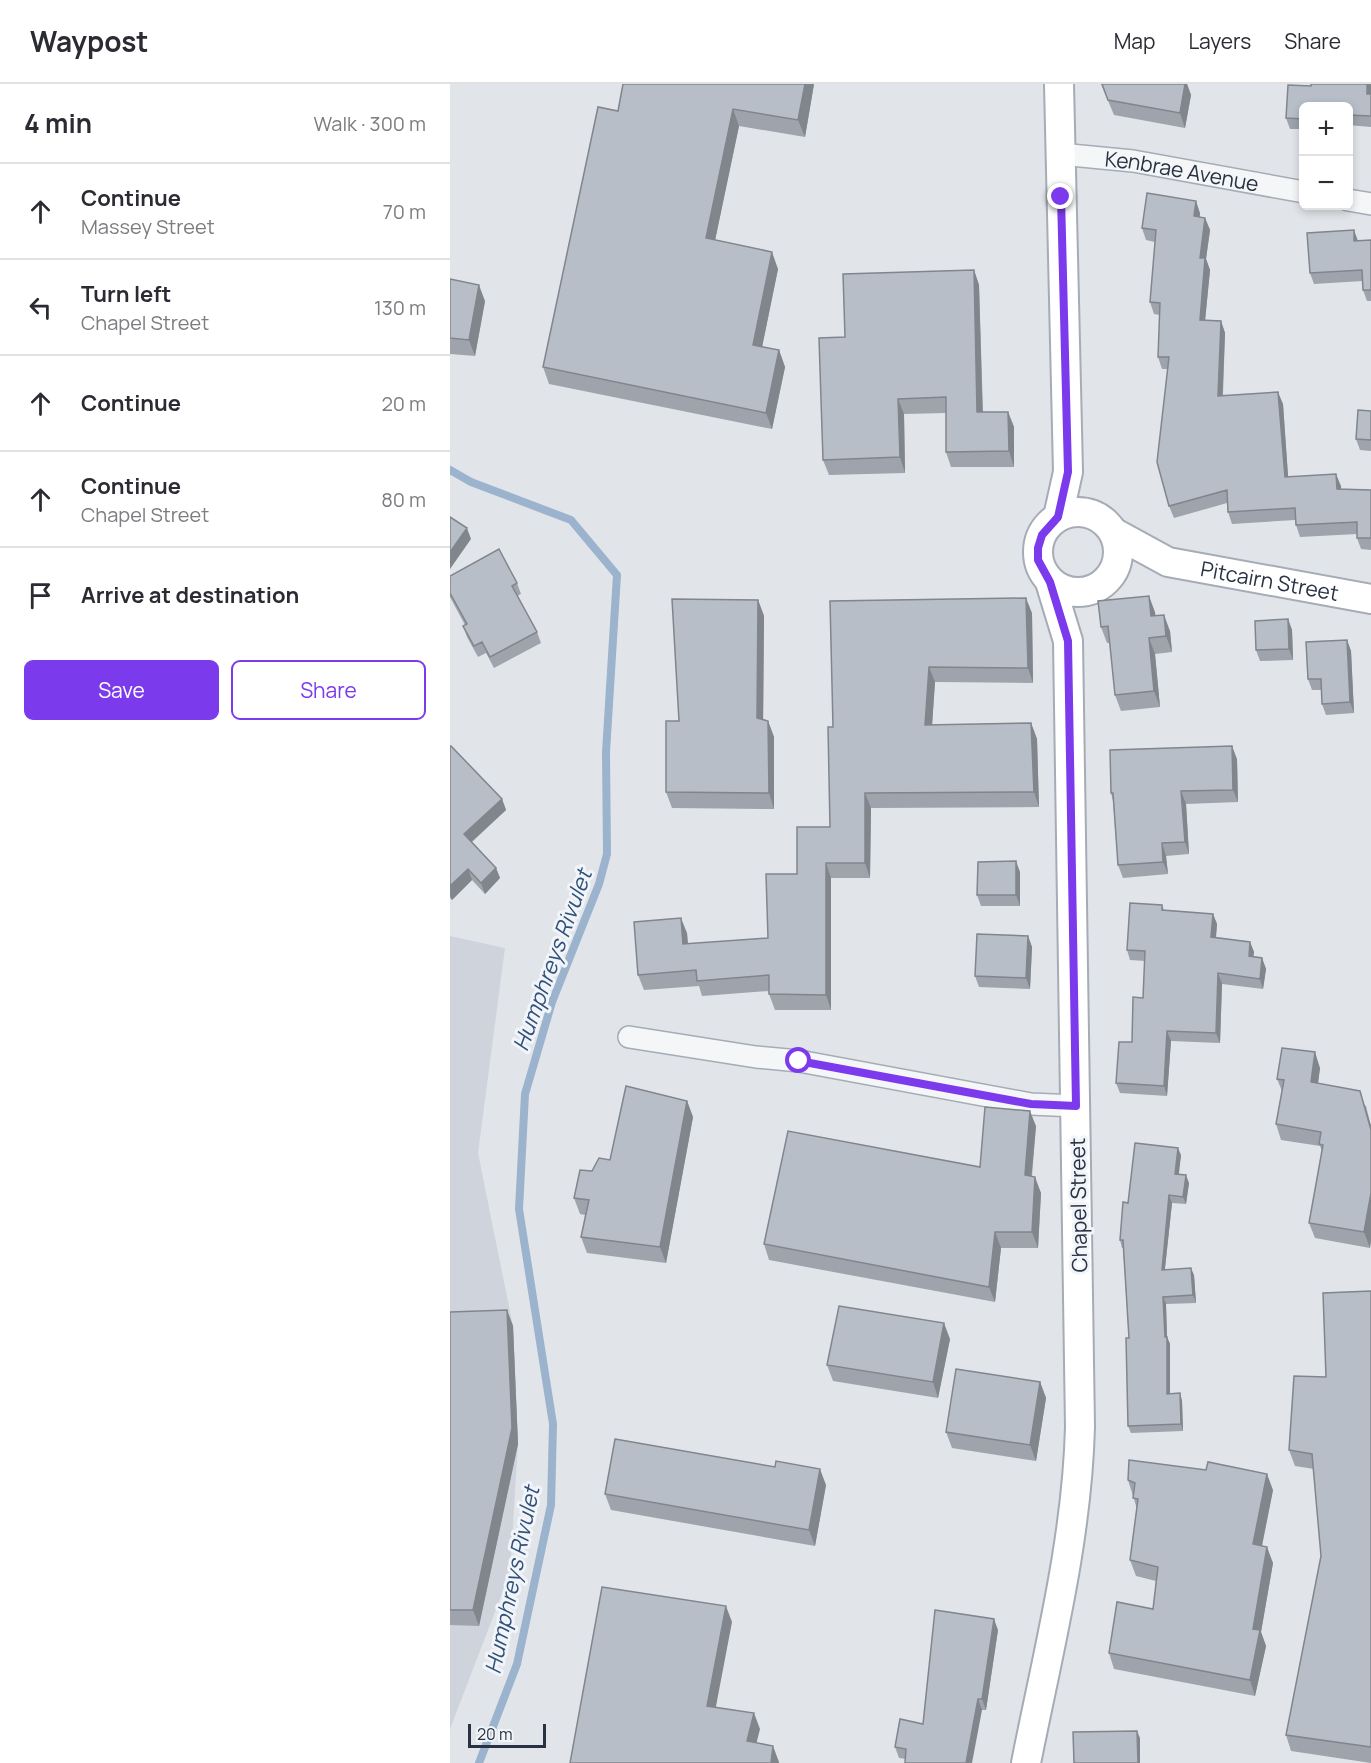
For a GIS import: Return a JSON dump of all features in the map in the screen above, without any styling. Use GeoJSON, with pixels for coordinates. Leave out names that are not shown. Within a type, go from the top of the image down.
{"type":"FeatureCollection","features":[{"type":"Feature","properties":{"kind":"street"},"geometry":{"type":"LineString","coordinates":[[1058,517],[1068,472],[1059,84]]}},
{"type":"Feature","properties":{"kind":"street","name":"Kenbrae Avenue"},"geometry":{"type":"LineString","coordinates":[[1060,154],[1133,161],[1299,191]]}},
{"type":"Feature","properties":{"kind":"street"},"geometry":{"type":"LineString","coordinates":[[1353,201],[1371,204]]}},
{"type":"Feature","properties":{"kind":"street"},"geometry":{"type":"LineString","coordinates":[[1068,472],[1104,524],[1119,556],[1116,569],[1103,584],[1068,641]]}},
{"type":"Feature","properties":{"kind":"street"},"geometry":{"type":"LineString","coordinates":[[1103,584],[1073,593],[1061,589],[1050,582],[1043,572],[1038,548],[1048,525],[1058,517],[1083,512],[1104,524]]}},
{"type":"Feature","properties":{"kind":"street","name":"Pitcairn Street"},"geometry":{"type":"LineString","coordinates":[[1104,524],[1168,562],[1371,599]]}},
{"type":"Feature","properties":{"kind":"street","name":"Pitcairn Street"},"geometry":{"type":"LineString","coordinates":[[1103,584],[1168,562]]}},
{"type":"Feature","properties":{"kind":"street","name":"Chapel Street"},"geometry":{"type":"LineString","coordinates":[[1026,1763],[1074,1523],[1079,1476],[1076,1106],[1068,641],[1050,582]]}},
{"type":"Feature","properties":{"kind":"street"},"geometry":{"type":"LineString","coordinates":[[629,1037],[756,1057],[799,1061],[1031,1104],[1076,1106]]}},
{"type":"Feature","properties":{"kind":"shaded area"},"geometry":{"type":"Polygon","coordinates":[[[450,936],[505,948],[478,1153],[513,1326],[518,1444],[510,1573],[450,1729],[450,936]]]}},
{"type":"Feature","properties":{"kind":"building"},"geometry":{"type":"Polygon","coordinates":[[[623,84],[805,84],[798,120],[733,109],[706,238],[772,252],[753,345],[779,350],[766,413],[543,367],[598,107],[618,111],[623,84]]]}},
{"type":"Feature","properties":{"kind":"building"},"geometry":{"type":"Polygon","coordinates":[[[1102,84],[1185,84],[1180,113],[1108,100],[1102,84]]]}},
{"type":"Feature","properties":{"kind":"building"},"geometry":{"type":"Polygon","coordinates":[[[1311,84],[1367,84],[1367,94],[1371,94],[1371,116],[1353,115],[1353,102],[1299,102],[1299,119],[1286,118],[1288,85],[1311,86],[1311,84]]]}},
{"type":"Feature","properties":{"kind":"building"},"geometry":{"type":"Polygon","coordinates":[[[1147,193],[1196,201],[1194,216],[1205,218],[1200,258],[1205,258],[1200,320],[1221,321],[1218,396],[1278,392],[1285,477],[1336,474],[1337,489],[1371,490],[1371,538],[1357,538],[1357,522],[1296,525],[1295,508],[1228,512],[1227,490],[1169,506],[1157,462],[1169,357],[1158,357],[1160,303],[1150,302],[1156,230],[1142,228],[1147,193]]]}},
{"type":"Feature","properties":{"kind":"building"},"geometry":{"type":"Polygon","coordinates":[[[1354,230],[1354,241],[1371,240],[1371,290],[1363,290],[1362,270],[1310,273],[1307,233],[1354,230]]]}},
{"type":"Feature","properties":{"kind":"building"},"geometry":{"type":"Polygon","coordinates":[[[974,270],[977,412],[1008,412],[1009,451],[946,452],[946,397],[898,399],[900,457],[823,460],[819,338],[845,337],[843,274],[974,270]]]}},
{"type":"Feature","properties":{"kind":"building"},"geometry":{"type":"Polygon","coordinates":[[[450,279],[479,285],[469,340],[450,338],[450,279]]]}},
{"type":"Feature","properties":{"kind":"building"},"geometry":{"type":"Polygon","coordinates":[[[1358,410],[1371,411],[1371,440],[1356,439],[1358,410]]]}},
{"type":"Feature","properties":{"kind":"building"},"geometry":{"type":"Polygon","coordinates":[[[450,517],[467,528],[450,552],[450,517]]]}},
{"type":"Feature","properties":{"kind":"building"},"geometry":{"type":"Polygon","coordinates":[[[499,549],[517,583],[512,586],[537,632],[490,657],[482,642],[474,646],[463,626],[467,624],[450,593],[450,576],[499,549]]]}},
{"type":"Feature","properties":{"kind":"building"},"geometry":{"type":"Polygon","coordinates":[[[1149,596],[1151,616],[1164,615],[1166,636],[1149,638],[1154,691],[1115,695],[1108,626],[1101,627],[1098,601],[1149,596]]]}},
{"type":"Feature","properties":{"kind":"building"},"geometry":{"type":"Polygon","coordinates":[[[1026,598],[1028,668],[929,667],[925,725],[1031,723],[1034,792],[865,793],[865,863],[826,863],[826,995],[769,994],[769,975],[697,981],[696,970],[638,975],[634,922],[681,918],[683,944],[768,938],[766,874],[797,874],[797,827],[830,827],[828,727],[833,727],[830,601],[1026,598]]]}},
{"type":"Feature","properties":{"kind":"building"},"geometry":{"type":"Polygon","coordinates":[[[672,599],[758,600],[757,718],[768,721],[769,793],[666,792],[666,721],[679,721],[672,599]]]}},
{"type":"Feature","properties":{"kind":"building"},"geometry":{"type":"Polygon","coordinates":[[[1288,619],[1289,649],[1256,650],[1255,621],[1288,619]]]}},
{"type":"Feature","properties":{"kind":"building"},"geometry":{"type":"Polygon","coordinates":[[[1347,640],[1350,702],[1322,704],[1321,679],[1308,679],[1306,642],[1347,640]]]}},
{"type":"Feature","properties":{"kind":"building"},"geometry":{"type":"Polygon","coordinates":[[[450,746],[502,799],[464,834],[496,868],[481,883],[468,869],[450,886],[450,746]]]}},
{"type":"Feature","properties":{"kind":"building"},"geometry":{"type":"Polygon","coordinates":[[[1232,746],[1233,790],[1181,791],[1185,842],[1162,843],[1163,862],[1118,865],[1113,793],[1111,793],[1110,750],[1232,746]]]}},
{"type":"Feature","properties":{"kind":"building"},"geometry":{"type":"Polygon","coordinates":[[[1016,861],[1016,895],[977,895],[978,862],[1016,861]]]}},
{"type":"Feature","properties":{"kind":"building"},"geometry":{"type":"Polygon","coordinates":[[[1130,903],[1162,905],[1162,910],[1213,914],[1211,937],[1250,942],[1249,956],[1262,958],[1260,979],[1218,973],[1216,1033],[1167,1031],[1164,1086],[1116,1083],[1119,1042],[1132,1042],[1133,997],[1143,998],[1145,951],[1127,950],[1130,903]]]}},
{"type":"Feature","properties":{"kind":"building"},"geometry":{"type":"Polygon","coordinates":[[[977,934],[1028,936],[1026,978],[975,976],[977,934]]]}},
{"type":"Feature","properties":{"kind":"building"},"geometry":{"type":"Polygon","coordinates":[[[1282,1048],[1315,1052],[1311,1082],[1360,1091],[1371,1130],[1371,1193],[1364,1232],[1309,1223],[1323,1145],[1319,1144],[1321,1132],[1276,1124],[1284,1080],[1277,1079],[1282,1048]]]}},
{"type":"Feature","properties":{"kind":"building"},"geometry":{"type":"Polygon","coordinates":[[[626,1086],[687,1101],[660,1247],[581,1237],[589,1200],[574,1198],[580,1170],[592,1171],[599,1158],[610,1160],[626,1086]]]}},
{"type":"Feature","properties":{"kind":"building"},"geometry":{"type":"Polygon","coordinates":[[[985,1107],[1030,1111],[1025,1175],[1035,1177],[1032,1232],[995,1232],[989,1287],[764,1244],[788,1131],[980,1167],[985,1107]]]}},
{"type":"Feature","properties":{"kind":"building"},"geometry":{"type":"Polygon","coordinates":[[[1135,1143],[1178,1148],[1175,1174],[1186,1175],[1183,1197],[1169,1195],[1162,1270],[1191,1268],[1193,1295],[1163,1297],[1165,1337],[1167,1337],[1167,1394],[1180,1393],[1181,1424],[1128,1426],[1126,1338],[1129,1338],[1123,1240],[1120,1240],[1123,1202],[1128,1203],[1135,1143]]]}},
{"type":"Feature","properties":{"kind":"building"},"geometry":{"type":"Polygon","coordinates":[[[1371,1291],[1371,1747],[1286,1735],[1321,1556],[1312,1454],[1289,1450],[1294,1376],[1326,1377],[1323,1293],[1371,1291]]]}},
{"type":"Feature","properties":{"kind":"building"},"geometry":{"type":"Polygon","coordinates":[[[839,1306],[944,1323],[933,1382],[827,1365],[839,1306]]]}},
{"type":"Feature","properties":{"kind":"building"},"geometry":{"type":"Polygon","coordinates":[[[507,1310],[512,1428],[473,1610],[450,1610],[450,1312],[507,1310]]]}},
{"type":"Feature","properties":{"kind":"building"},"geometry":{"type":"Polygon","coordinates":[[[956,1369],[1040,1382],[1030,1445],[946,1432],[956,1369]]]}},
{"type":"Feature","properties":{"kind":"building"},"geometry":{"type":"Polygon","coordinates":[[[615,1439],[775,1467],[776,1461],[820,1469],[809,1530],[605,1494],[615,1439]]]}},
{"type":"Feature","properties":{"kind":"building"},"geometry":{"type":"Polygon","coordinates":[[[1129,1460],[1206,1470],[1208,1462],[1267,1474],[1253,1544],[1267,1547],[1253,1629],[1260,1630],[1250,1680],[1109,1653],[1117,1602],[1153,1609],[1158,1567],[1130,1560],[1138,1499],[1133,1498],[1135,1483],[1128,1480],[1129,1460]]]}},
{"type":"Feature","properties":{"kind":"building"},"geometry":{"type":"Polygon","coordinates":[[[602,1587],[726,1606],[707,1706],[754,1713],[747,1741],[773,1746],[771,1763],[570,1763],[602,1587]]]}},
{"type":"Feature","properties":{"kind":"building"},"geometry":{"type":"Polygon","coordinates":[[[935,1610],[994,1619],[982,1699],[978,1699],[966,1763],[905,1763],[906,1749],[895,1747],[900,1719],[923,1724],[935,1610]]]}},
{"type":"Feature","properties":{"kind":"building"},"geometry":{"type":"Polygon","coordinates":[[[1137,1731],[1138,1763],[1074,1763],[1073,1732],[1137,1731]]]}},
{"type":"Feature","properties":{"kind":"waterway","name":"Humphreys Rivulet"},"geometry":{"type":"LineString","coordinates":[[450,470],[471,482],[571,520],[617,575],[606,752],[607,854],[599,884],[552,1002],[525,1094],[519,1209],[553,1424],[551,1505],[517,1664],[479,1763]]}},
{"type":"Feature","properties":{"kind":"route"},"geometry":{"type":"LineString","coordinates":[[799,1061],[1031,1104],[1076,1106],[1068,641],[1050,582],[1038,560],[1038,548],[1042,535],[1048,525],[1058,517],[1068,472],[1061,197]]}}]}
